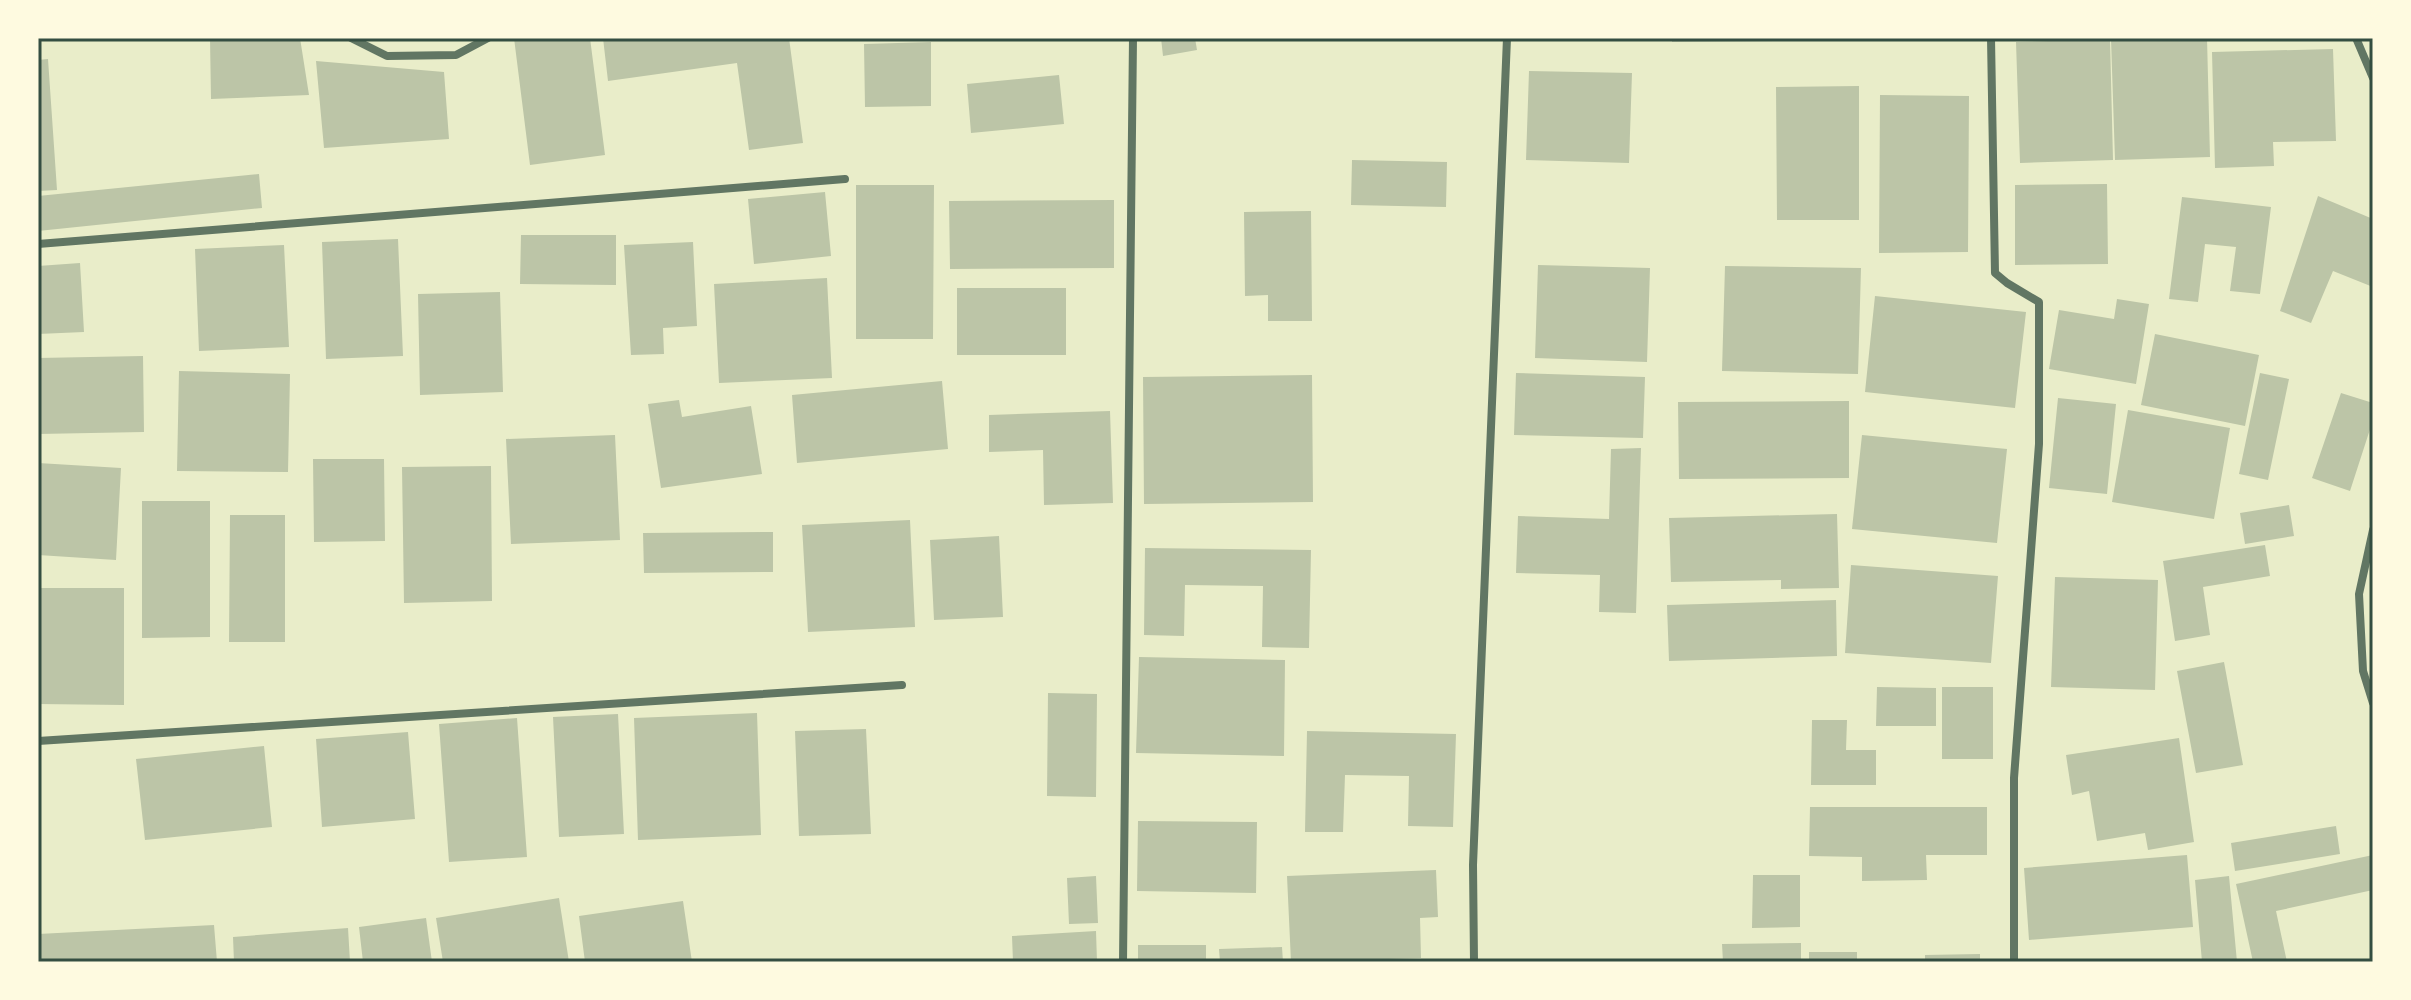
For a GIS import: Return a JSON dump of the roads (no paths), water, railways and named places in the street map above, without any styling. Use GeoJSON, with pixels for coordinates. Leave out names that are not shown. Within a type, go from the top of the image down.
{"type":"FeatureCollection","features":[{"type":"Feature","properties":{"kind":"street"},"geometry":{"type":"LineString","coordinates":[[351,38],[387,56],[456,55],[488,38]]}},
{"type":"Feature","properties":{"kind":"street"},"geometry":{"type":"LineString","coordinates":[[1123,962],[1133,38]]}},
{"type":"Feature","properties":{"kind":"street"},"geometry":{"type":"LineString","coordinates":[[1474,962],[1473,865],[1507,38]]}},
{"type":"Feature","properties":{"kind":"street"},"geometry":{"type":"LineString","coordinates":[[1991,38],[1995,273],[2039,302],[2039,444],[2014,778],[2014,962]]}},
{"type":"Feature","properties":{"kind":"street"},"geometry":{"type":"LineString","coordinates":[[2356,38],[2373,78]]}},
{"type":"Feature","properties":{"kind":"street"},"geometry":{"type":"LineString","coordinates":[[38,244],[845,179]]}},
{"type":"Feature","properties":{"kind":"street"},"geometry":{"type":"LineString","coordinates":[[2373,530],[2359,594],[2363,671],[2373,703]]}},
{"type":"Feature","properties":{"kind":"street"},"geometry":{"type":"LineString","coordinates":[[38,741],[902,685]]}}]}
